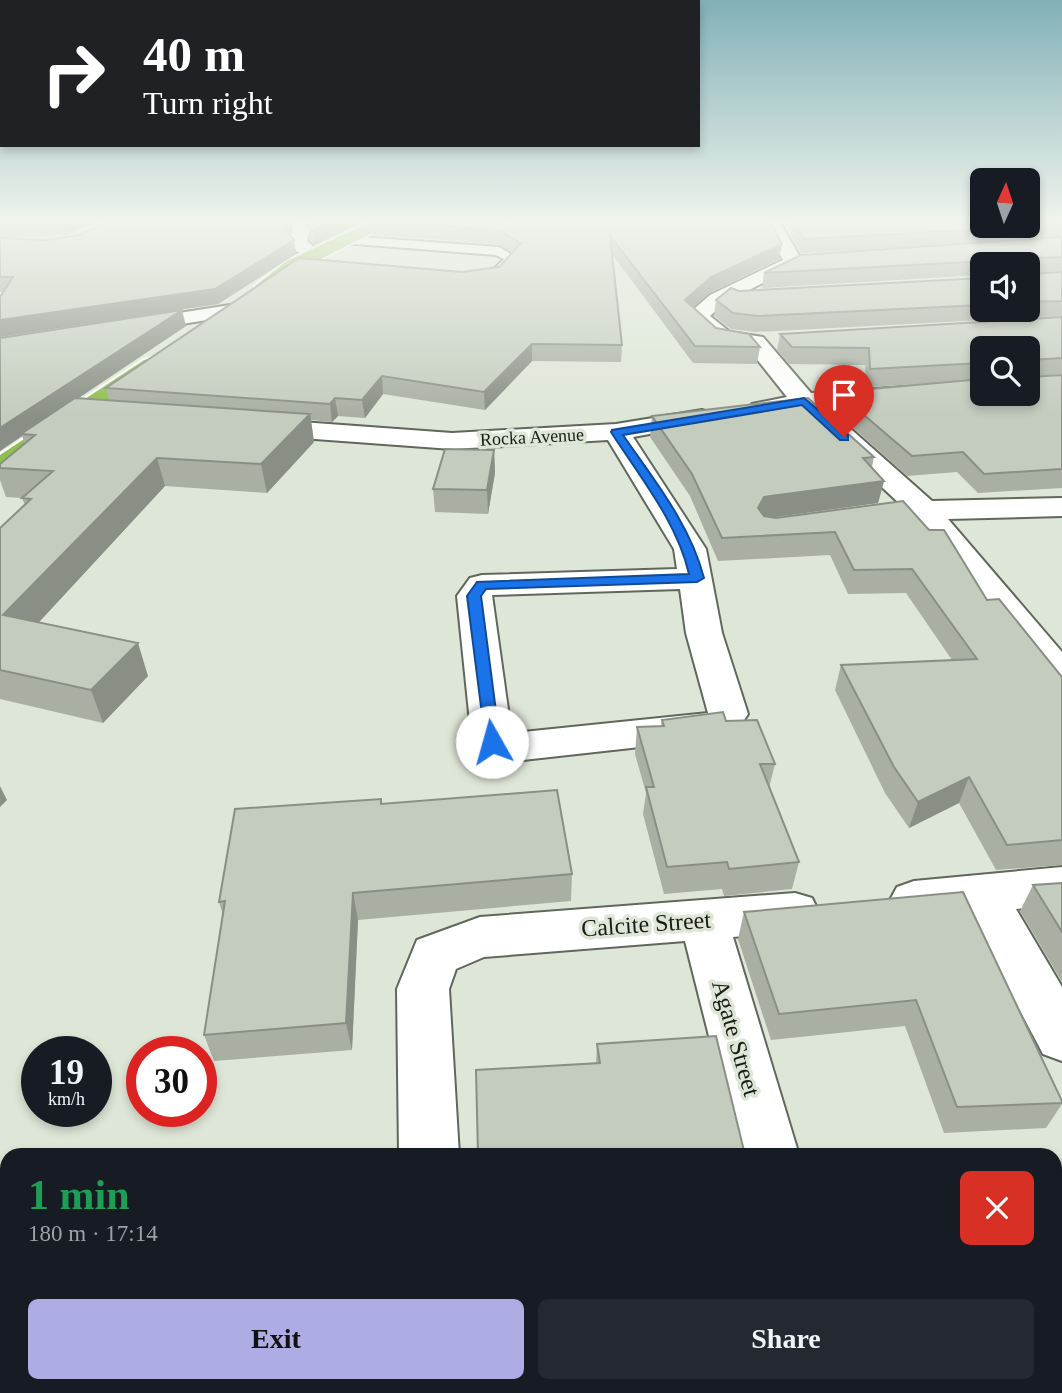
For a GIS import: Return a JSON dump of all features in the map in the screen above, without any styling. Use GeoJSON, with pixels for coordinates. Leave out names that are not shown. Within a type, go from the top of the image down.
{"type":"FeatureCollection","features":[{"type":"Feature","properties":{"kind":"highway"},"geometry":{"type":"LineString","coordinates":[[0,467],[265,286]]}},
{"type":"Feature","properties":{"kind":"street"},"geometry":{"type":"LineString","coordinates":[[746,286],[717,299],[696,316],[724,338],[755,342],[783,340]]}},
{"type":"Feature","properties":{"kind":"street"},"geometry":{"type":"LineString","coordinates":[[717,299],[773,296]]}},
{"type":"Feature","properties":{"kind":"street"},"geometry":{"type":"LineString","coordinates":[[108,330],[230,311]]}},
{"type":"Feature","properties":{"kind":"street"},"geometry":{"type":"LineString","coordinates":[[755,342],[804,401],[923,509],[1062,676]]}},
{"type":"Feature","properties":{"kind":"street","name":"Rocka Avenue"},"geometry":{"type":"LineString","coordinates":[[232,425],[452,441],[616,432],[804,401],[970,390]]}},
{"type":"Feature","properties":{"kind":"street"},"geometry":{"type":"LineString","coordinates":[[80,414],[121,417]]}},
{"type":"Feature","properties":{"kind":"street"},"geometry":{"type":"LineString","coordinates":[[616,432],[681,530],[690,549],[697,578],[704,633],[727,714],[721,726],[523,746],[492,742],[474,596],[482,585],[697,578]]}},
{"type":"Feature","properties":{"kind":"street"},"geometry":{"type":"LineString","coordinates":[[881,515],[923,509],[1062,507]]}},
{"type":"Feature","properties":{"kind":"street","name":"Calcite Street"},"geometry":{"type":"LineString","coordinates":[[429,1148],[423,989],[435,955],[480,937],[704,920],[1062,886]]}},
{"type":"Feature","properties":{"kind":"street"},"geometry":{"type":"LineString","coordinates":[[983,894],[1062,1037]]}},
{"type":"Feature","properties":{"kind":"street","name":"Agate Street"},"geometry":{"type":"LineString","coordinates":[[704,920],[767,1148]]}},
{"type":"Feature","properties":{"kind":"building"},"geometry":{"type":"Polygon","coordinates":[[[7,286],[220,286],[215,289],[0,320],[0,297],[7,286]]]}},
{"type":"Feature","properties":{"kind":"building"},"geometry":{"type":"Polygon","coordinates":[[[257,286],[616,286],[622,345],[532,344],[484,392],[382,376],[362,400],[335,398],[330,404],[106,388],[257,286]]]}},
{"type":"Feature","properties":{"kind":"building"},"geometry":{"type":"Polygon","coordinates":[[[649,286],[701,286],[685,300],[716,328],[749,334],[760,347],[695,346],[649,286]]]}},
{"type":"Feature","properties":{"kind":"building"},"geometry":{"type":"Polygon","coordinates":[[[832,286],[970,286],[970,306],[757,316],[733,313],[716,300],[731,288],[739,291],[832,286]]]}},
{"type":"Feature","properties":{"kind":"building"},"geometry":{"type":"Polygon","coordinates":[[[1040,286],[1062,286],[1062,301],[1040,302],[1040,286]]]}},
{"type":"Feature","properties":{"kind":"building"},"geometry":{"type":"Polygon","coordinates":[[[182,310],[0,428],[0,338],[182,310]]]}},
{"type":"Feature","properties":{"kind":"building"},"geometry":{"type":"Polygon","coordinates":[[[1062,317],[1062,358],[1040,359],[1040,336],[970,336],[970,364],[870,369],[869,348],[792,347],[780,334],[979,322],[1040,322],[1040,318],[1062,317]]]}},
{"type":"Feature","properties":{"kind":"building"},"geometry":{"type":"Polygon","coordinates":[[[1062,375],[1062,469],[984,474],[963,452],[912,456],[843,397],[871,395],[871,389],[970,380],[970,406],[1040,406],[1040,376],[1062,375]]]}},
{"type":"Feature","properties":{"kind":"building"},"geometry":{"type":"Polygon","coordinates":[[[75,398],[310,414],[261,464],[157,458],[3,615],[138,643],[91,690],[0,670],[0,528],[31,499],[22,498],[53,471],[0,468],[0,464],[35,435],[21,434],[75,398]]]}},
{"type":"Feature","properties":{"kind":"building"},"geometry":{"type":"Polygon","coordinates":[[[808,398],[874,457],[863,458],[884,481],[764,497],[758,508],[764,516],[776,518],[903,501],[929,530],[944,530],[987,600],[999,599],[1062,677],[1062,840],[1007,845],[969,777],[918,802],[894,767],[841,665],[977,659],[912,569],[854,570],[835,532],[722,538],[692,474],[652,416],[808,398]]]}},
{"type":"Feature","properties":{"kind":"building"},"geometry":{"type":"Polygon","coordinates":[[[445,449],[494,450],[487,490],[433,489],[445,449]]]}},
{"type":"Feature","properties":{"kind":"building"},"geometry":{"type":"Polygon","coordinates":[[[723,712],[726,721],[757,720],[775,764],[760,764],[799,862],[729,869],[727,862],[667,867],[646,787],[654,787],[637,727],[664,726],[662,720],[723,712]]]}},
{"type":"Feature","properties":{"kind":"building"},"geometry":{"type":"Polygon","coordinates":[[[557,790],[572,874],[353,893],[346,1023],[204,1035],[225,901],[219,902],[235,809],[381,799],[381,804],[557,790]]]}},
{"type":"Feature","properties":{"kind":"building"},"geometry":{"type":"Polygon","coordinates":[[[1062,883],[1062,932],[1033,885],[1062,883]]]}},
{"type":"Feature","properties":{"kind":"building"},"geometry":{"type":"Polygon","coordinates":[[[963,892],[1062,1103],[957,1107],[916,1000],[779,1014],[744,912],[963,892]]]}},
{"type":"Feature","properties":{"kind":"building"},"geometry":{"type":"Polygon","coordinates":[[[716,1036],[743,1148],[478,1148],[476,1070],[600,1063],[597,1044],[716,1036]]]}},
{"type":"Feature","properties":{"kind":"route"},"geometry":{"type":"LineString","coordinates":[[492,742],[474,596],[482,585],[697,578],[690,549],[681,530],[616,432],[804,401],[844,437]]}}]}
